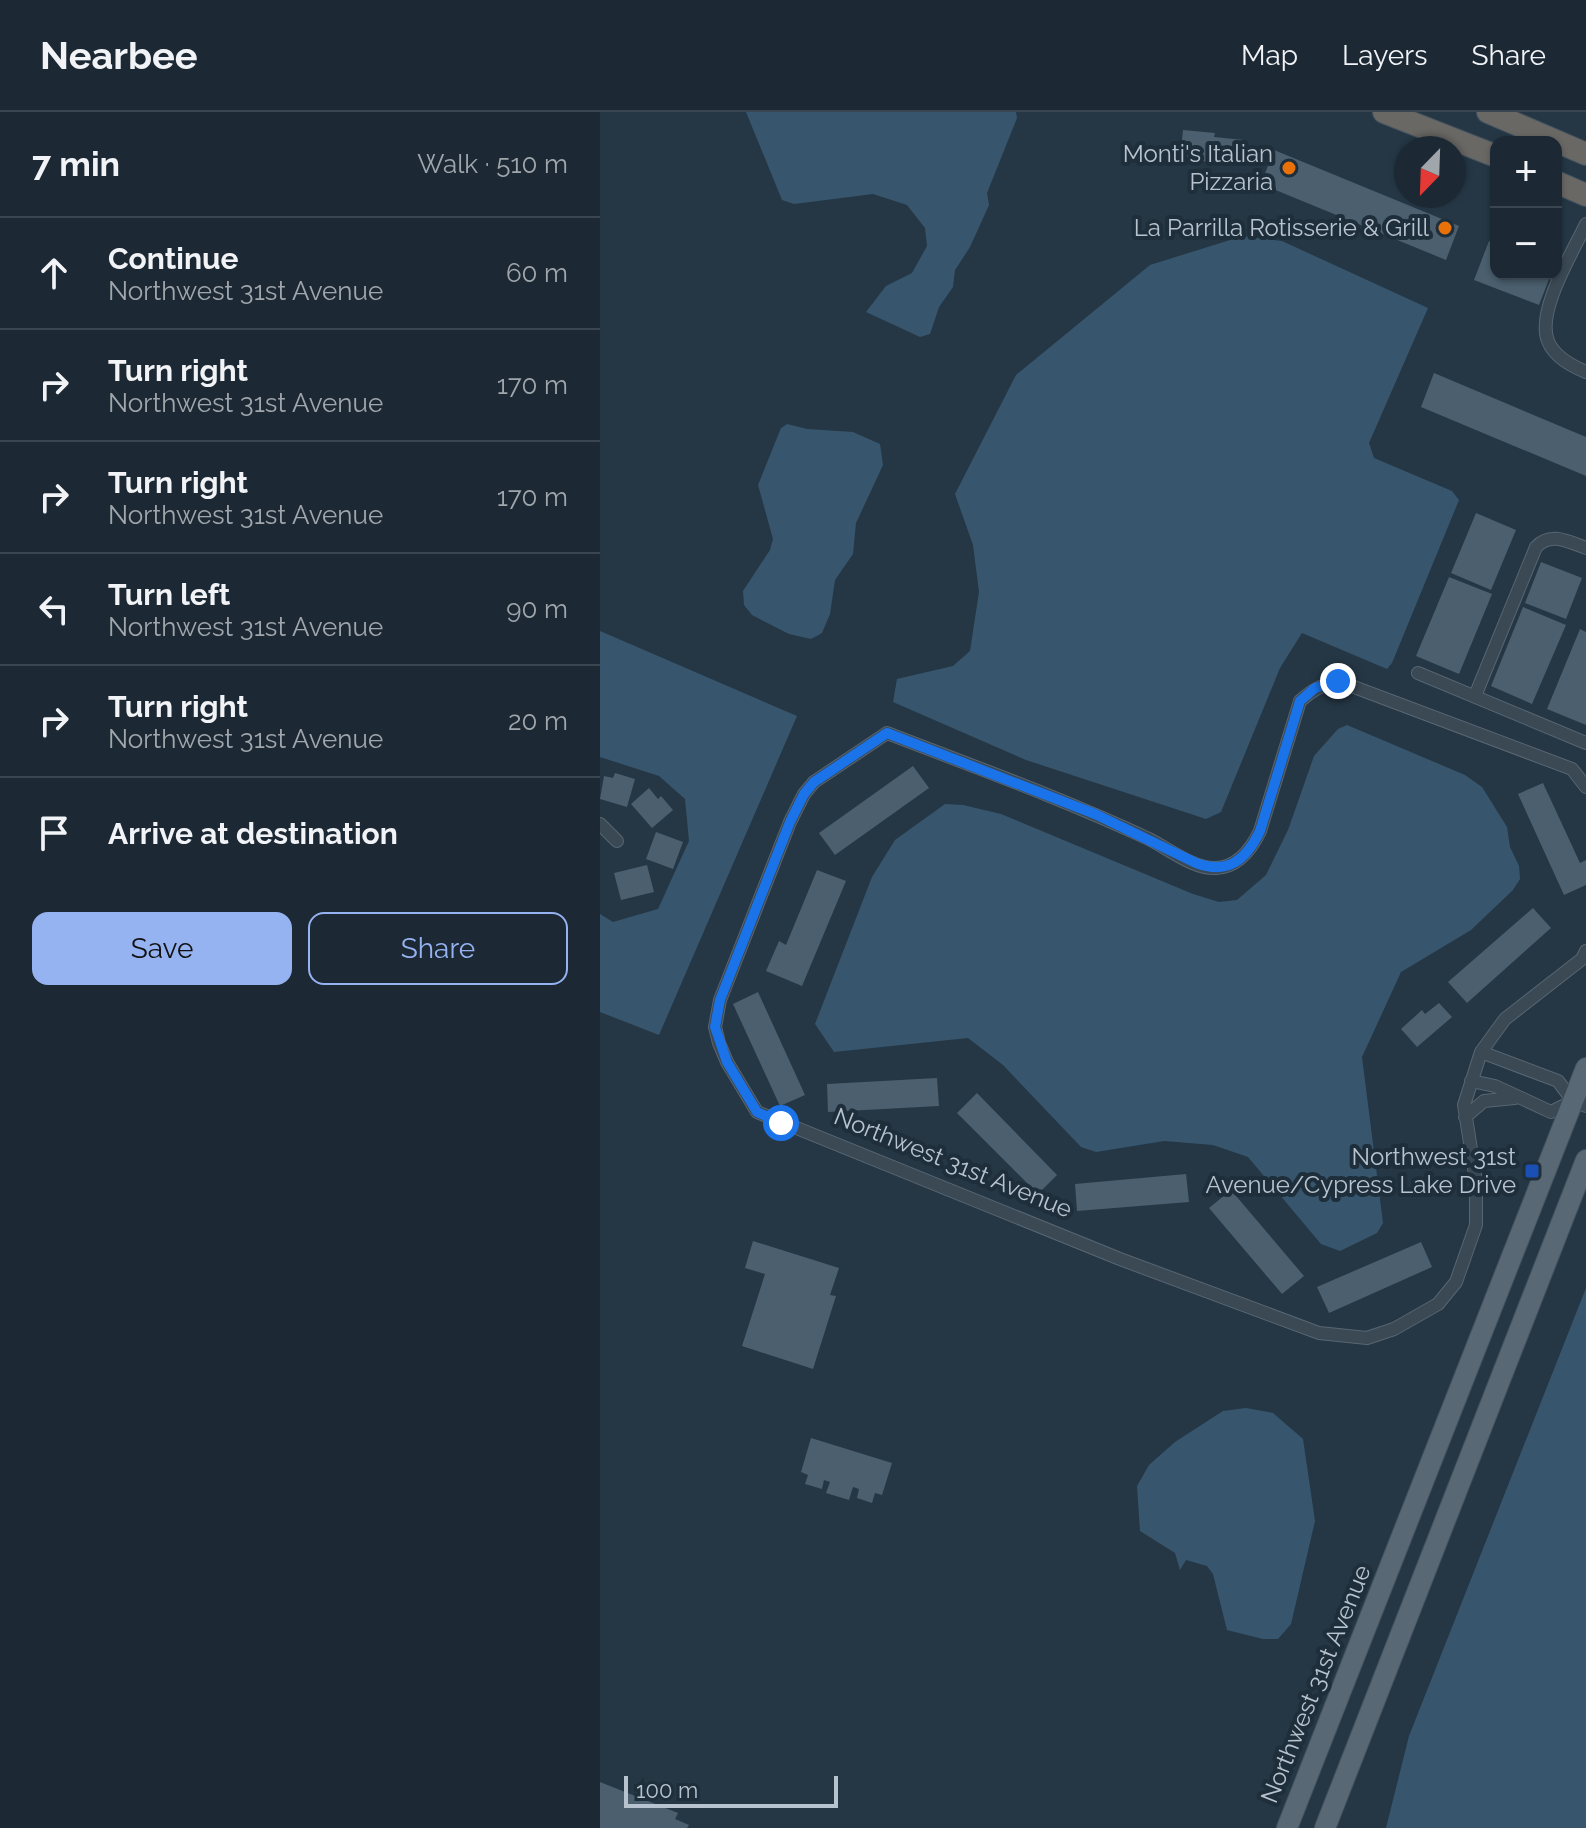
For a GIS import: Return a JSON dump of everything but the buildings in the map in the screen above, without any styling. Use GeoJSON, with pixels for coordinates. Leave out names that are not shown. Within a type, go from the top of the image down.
{"type":"FeatureCollection","features":[{"type":"Feature","properties":{"kind":"highway"},"geometry":{"type":"LineString","coordinates":[[1384,112],[1490,154]]}},
{"type":"Feature","properties":{"kind":"highway"},"geometry":{"type":"LineString","coordinates":[[1488,112],[1586,154]]}},
{"type":"Feature","properties":{"kind":"highway"},"geometry":{"type":"LineString","coordinates":[[1562,185],[1586,195]]}},
{"type":"Feature","properties":{"kind":"main road","name":"Northwest 31st Avenue"},"geometry":{"type":"LineString","coordinates":[[1287,1828],[1579,1103],[1586,1068]]}},
{"type":"Feature","properties":{"kind":"main road"},"geometry":{"type":"LineString","coordinates":[[1325,1828],[1586,1160]]}},
{"type":"Feature","properties":{"kind":"street"},"geometry":{"type":"LineString","coordinates":[[1586,224],[1549,308],[1547,338],[1549,345],[1562,359],[1586,372]]}},
{"type":"Feature","properties":{"kind":"street"},"geometry":{"type":"LineString","coordinates":[[1475,696],[1536,547],[1555,538],[1586,548]]}},
{"type":"Feature","properties":{"kind":"street"},"geometry":{"type":"LineString","coordinates":[[1418,673],[1586,743]]}},
{"type":"Feature","properties":{"kind":"street","name":"Northwest 31st Avenue"},"geometry":{"type":"LineString","coordinates":[[1586,787],[1572,769],[1338,681],[1315,688],[1300,701],[1260,831],[1251,848],[1239,861],[1212,869],[1095,814],[887,733],[814,782],[804,794],[720,1000],[715,1027],[727,1062],[757,1112],[1120,1259],[1319,1333],[1367,1338],[1394,1329],[1438,1304],[1456,1282],[1476,1225],[1476,1181],[1464,1105],[1481,1052],[1505,1019],[1582,959],[1586,951]]}},
{"type":"Feature","properties":{"kind":"street"},"geometry":{"type":"LineString","coordinates":[[600,824],[617,841]]}},
{"type":"Feature","properties":{"kind":"street"},"geometry":{"type":"LineString","coordinates":[[1471,1081],[1495,1086],[1551,1112],[1579,1103],[1558,1081],[1481,1052]]}},
{"type":"Feature","properties":{"kind":"street"},"geometry":{"type":"LineString","coordinates":[[1465,1117],[1484,1101],[1519,1098]]}},
{"type":"Feature","properties":{"kind":"water"},"geometry":{"type":"Polygon","coordinates":[[[746,112],[1016,112],[1017,118],[987,193],[989,205],[970,247],[955,270],[953,287],[939,307],[930,334],[920,337],[866,312],[886,286],[912,273],[927,246],[925,228],[907,205],[873,194],[794,204],[782,200],[746,112]]]}},
{"type":"Feature","properties":{"kind":"water"},"geometry":{"type":"Polygon","coordinates":[[[1243,236],[1282,241],[1428,308],[1369,443],[1374,458],[1452,491],[1459,500],[1392,663],[1387,669],[1302,633],[1280,668],[1221,812],[1206,819],[1026,760],[893,702],[897,679],[953,666],[970,651],[979,592],[973,545],[955,494],[1016,375],[1150,265],[1243,236]]]}},
{"type":"Feature","properties":{"kind":"water"},"geometry":{"type":"Polygon","coordinates":[[[787,424],[807,429],[853,432],[880,444],[883,465],[856,523],[853,554],[835,580],[830,614],[822,633],[811,639],[789,634],[752,615],[744,605],[743,591],[770,550],[773,539],[758,485],[781,428],[787,424]]]}},
{"type":"Feature","properties":{"kind":"water"},"geometry":{"type":"Polygon","coordinates":[[[600,631],[797,716],[659,1035],[600,1012],[600,914],[613,922],[658,909],[689,841],[685,799],[659,776],[600,757],[600,631]]]}},
{"type":"Feature","properties":{"kind":"water"},"geometry":{"type":"Polygon","coordinates":[[[1347,725],[1465,775],[1482,787],[1507,827],[1520,879],[1513,890],[1471,930],[1401,972],[1362,1057],[1383,1223],[1377,1233],[1340,1251],[1321,1244],[1248,1157],[1213,1145],[1164,1141],[1096,1152],[1081,1147],[1003,1065],[968,1038],[834,1052],[815,1024],[872,877],[895,840],[945,804],[1001,814],[1193,894],[1219,902],[1237,900],[1266,875],[1288,830],[1314,756],[1338,729],[1347,725]]]}},
{"type":"Feature","properties":{"kind":"water"},"geometry":{"type":"Polygon","coordinates":[[[1586,1288],[1586,1828],[1386,1828],[1409,1736],[1586,1288]]]}},
{"type":"Feature","properties":{"kind":"water"},"geometry":{"type":"Polygon","coordinates":[[[1246,1408],[1273,1413],[1303,1439],[1315,1521],[1291,1624],[1278,1639],[1263,1639],[1227,1630],[1213,1574],[1207,1566],[1186,1560],[1180,1570],[1175,1553],[1140,1531],[1137,1486],[1149,1465],[1175,1442],[1223,1411],[1246,1408]]]}},
{"type":"Feature","properties":{"kind":"place","name":"Monti's Italian Pizzaria"},"geometry":{"type":"Point","coordinates":[1289,168]}},
{"type":"Feature","properties":{"kind":"place","name":"La Parrilla Rotisserie & Grill"},"geometry":{"type":"Point","coordinates":[1445,228]}},
{"type":"Feature","properties":{"kind":"place","name":"Northwest 31st Avenue/Cypress Lake Drive"},"geometry":{"type":"Point","coordinates":[1532,1171]}},
{"type":"Feature","properties":{"kind":"route"},"geometry":{"type":"LineString","coordinates":[[781,1123],[757,1112],[727,1062],[715,1027],[720,1000],[790,822],[804,794],[814,782],[887,733],[1095,814],[1196,863],[1212,869],[1224,867],[1239,861],[1260,831],[1300,701],[1315,688],[1338,681]]}}]}
